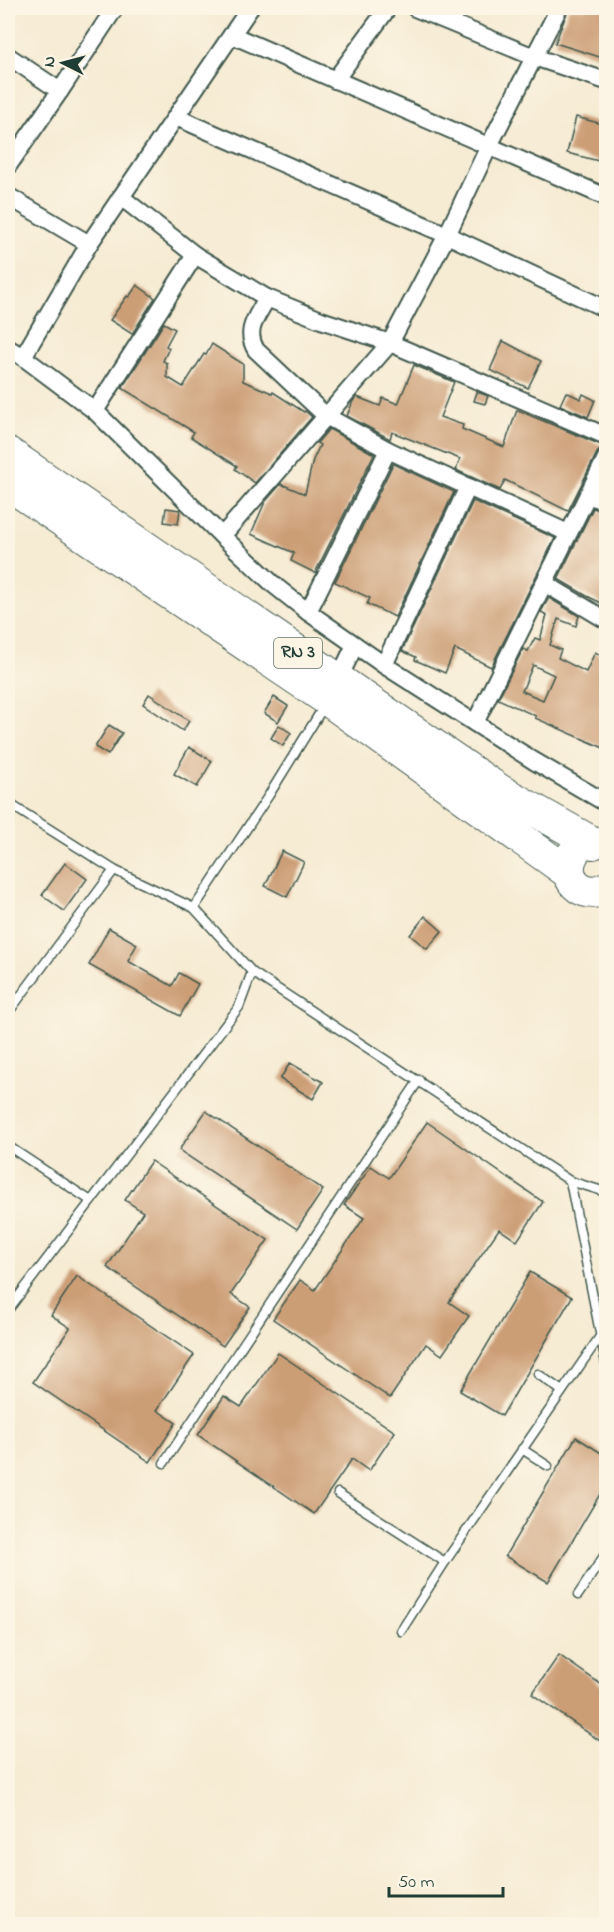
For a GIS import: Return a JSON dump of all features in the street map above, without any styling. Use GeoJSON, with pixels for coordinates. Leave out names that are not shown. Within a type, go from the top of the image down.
{"type":"FeatureCollection","features":[{"type":"Feature","properties":{"kind":"highway","name":"RN 3"},"geometry":{"type":"LineString","coordinates":[[8,453],[333,690],[569,873]]}},
{"type":"Feature","properties":{"kind":"highway","name":"RN 3"},"geometry":{"type":"LineString","coordinates":[[8,484],[333,690],[499,790],[600,845]]}},
{"type":"Feature","properties":{"kind":"highway"},"geometry":{"type":"LineString","coordinates":[[600,845],[586,844],[574,852],[568,866],[576,886],[589,892],[603,893]]}},
{"type":"Feature","properties":{"kind":"street"},"geometry":{"type":"LineString","coordinates":[[8,166],[115,8]]}},
{"type":"Feature","properties":{"kind":"street"},"geometry":{"type":"LineString","coordinates":[[23,357],[89,244],[250,8]]}},
{"type":"Feature","properties":{"kind":"street"},"geometry":{"type":"LineString","coordinates":[[335,80],[388,8]]}},
{"type":"Feature","properties":{"kind":"street"},"geometry":{"type":"LineString","coordinates":[[415,8],[534,57],[606,81]]}},
{"type":"Feature","properties":{"kind":"street"},"geometry":{"type":"LineString","coordinates":[[222,536],[390,343],[447,235],[559,8]]}},
{"type":"Feature","properties":{"kind":"street"},"geometry":{"type":"LineString","coordinates":[[231,35],[606,197]]}},
{"type":"Feature","properties":{"kind":"street"},"geometry":{"type":"LineString","coordinates":[[8,56],[60,91]]}},
{"type":"Feature","properties":{"kind":"street"},"geometry":{"type":"LineString","coordinates":[[176,117],[447,235],[606,309]]}},
{"type":"Feature","properties":{"kind":"street"},"geometry":{"type":"LineString","coordinates":[[8,196],[89,244]]}},
{"type":"Feature","properties":{"kind":"street"},"geometry":{"type":"LineString","coordinates":[[121,197],[195,255],[267,298],[321,320],[390,343],[606,436]]}},
{"type":"Feature","properties":{"kind":"street"},"geometry":{"type":"LineString","coordinates":[[95,411],[195,255]]}},
{"type":"Feature","properties":{"kind":"street"},"geometry":{"type":"LineString","coordinates":[[267,298],[255,320],[251,331],[251,341],[256,350],[326,416],[388,450],[568,533]]}},
{"type":"Feature","properties":{"kind":"street"},"geometry":{"type":"LineString","coordinates":[[8,348],[95,411],[222,536],[274,585],[308,612],[384,665],[534,761],[606,803]]}},
{"type":"Feature","properties":{"kind":"street"},"geometry":{"type":"LineString","coordinates":[[308,612],[388,450]]}},
{"type":"Feature","properties":{"kind":"street"},"geometry":{"type":"LineString","coordinates":[[475,723],[606,458]]}},
{"type":"Feature","properties":{"kind":"street"},"geometry":{"type":"LineString","coordinates":[[384,665],[468,487]]}},
{"type":"Feature","properties":{"kind":"street"},"geometry":{"type":"LineString","coordinates":[[588,494],[606,503]]}},
{"type":"Feature","properties":{"kind":"street"},"geometry":{"type":"LineString","coordinates":[[544,583],[606,620]]}},
{"type":"Feature","properties":{"kind":"street"},"geometry":{"type":"LineString","coordinates":[[333,690],[355,645]]}},
{"type":"Feature","properties":{"kind":"lane"},"geometry":{"type":"LineString","coordinates":[[194,908],[269,795],[333,690]]}},
{"type":"Feature","properties":{"kind":"lane"},"geometry":{"type":"LineString","coordinates":[[8,803],[114,870],[194,908],[252,972],[570,1181],[606,1192]]}},
{"type":"Feature","properties":{"kind":"lane"},"geometry":{"type":"LineString","coordinates":[[8,1013],[114,870]]}},
{"type":"Feature","properties":{"kind":"lane"},"geometry":{"type":"LineString","coordinates":[[8,1310],[239,1007],[252,972]]}},
{"type":"Feature","properties":{"kind":"lane"},"geometry":{"type":"LineString","coordinates":[[164,1463],[419,1080]]}},
{"type":"Feature","properties":{"kind":"lane"},"geometry":{"type":"LineString","coordinates":[[8,1146],[91,1201]]}},
{"type":"Feature","properties":{"kind":"lane"},"geometry":{"type":"LineString","coordinates":[[570,1181],[606,1363]]}},
{"type":"Feature","properties":{"kind":"lane"},"geometry":{"type":"LineString","coordinates":[[401,1631],[445,1562],[601,1335]]}},
{"type":"Feature","properties":{"kind":"lane"},"geometry":{"type":"LineString","coordinates":[[538,1374],[562,1391]]}},
{"type":"Feature","properties":{"kind":"lane"},"geometry":{"type":"LineString","coordinates":[[522,1449],[548,1466]]}},
{"type":"Feature","properties":{"kind":"lane"},"geometry":{"type":"LineString","coordinates":[[338,1493],[445,1562]]}},
{"type":"Feature","properties":{"kind":"lane"},"geometry":{"type":"LineString","coordinates":[[578,1595],[606,1553]]}},
{"type":"Feature","properties":{"kind":"building"},"geometry":{"type":"Polygon","coordinates":[[[569,8],[606,8],[606,59],[555,43],[569,8]]]}},
{"type":"Feature","properties":{"kind":"building"},"geometry":{"type":"Polygon","coordinates":[[[576,117],[606,125],[606,149],[603,162],[567,153],[576,117]]]}},
{"type":"Feature","properties":{"kind":"building"},"geometry":{"type":"Polygon","coordinates":[[[137,285],[155,298],[132,334],[110,320],[137,285]]]}},
{"type":"Feature","properties":{"kind":"building"},"geometry":{"type":"Polygon","coordinates":[[[164,323],[175,329],[166,346],[169,348],[163,361],[167,363],[167,377],[183,387],[212,344],[243,364],[243,381],[273,392],[312,417],[255,483],[235,469],[237,466],[191,437],[194,432],[122,388],[164,323]]]}},
{"type":"Feature","properties":{"kind":"building"},"geometry":{"type":"Polygon","coordinates":[[[503,341],[541,361],[528,388],[490,370],[503,341]]]}},
{"type":"Feature","properties":{"kind":"building"},"geometry":{"type":"Polygon","coordinates":[[[414,365],[454,382],[440,417],[463,425],[462,429],[504,447],[517,410],[606,447],[597,453],[568,511],[505,480],[500,490],[456,470],[460,459],[392,432],[390,439],[347,416],[357,397],[380,406],[383,398],[398,404],[414,365]]]}},
{"type":"Feature","properties":{"kind":"building"},"geometry":{"type":"Polygon","coordinates":[[[477,392],[488,396],[485,404],[474,401],[477,392]]]}},
{"type":"Feature","properties":{"kind":"building"},"geometry":{"type":"Polygon","coordinates":[[[566,392],[581,399],[583,394],[595,400],[588,417],[560,405],[566,392]]]}},
{"type":"Feature","properties":{"kind":"building"},"geometry":{"type":"Polygon","coordinates":[[[329,429],[374,454],[315,573],[291,561],[294,553],[251,534],[265,502],[281,484],[305,494],[313,460],[320,445],[317,443],[329,429]]]}},
{"type":"Feature","properties":{"kind":"building"},"geometry":{"type":"Polygon","coordinates":[[[393,464],[454,492],[395,617],[367,604],[370,598],[335,582],[393,464]]]}},
{"type":"Feature","properties":{"kind":"building"},"geometry":{"type":"Polygon","coordinates":[[[473,501],[555,538],[491,667],[455,649],[445,673],[415,660],[416,657],[402,651],[473,501]]]}},
{"type":"Feature","properties":{"kind":"building"},"geometry":{"type":"Polygon","coordinates":[[[166,508],[180,510],[178,524],[164,522],[166,508]]]}},
{"type":"Feature","properties":{"kind":"building"},"geometry":{"type":"Polygon","coordinates":[[[593,508],[606,513],[606,597],[603,604],[558,579],[593,508]]]}},
{"type":"Feature","properties":{"kind":"building"},"geometry":{"type":"Polygon","coordinates":[[[549,598],[579,616],[576,626],[558,619],[550,645],[561,650],[558,658],[586,672],[595,652],[606,658],[606,749],[498,699],[523,649],[528,651],[535,638],[540,640],[547,615],[541,612],[549,598]],[[533,665],[522,691],[543,700],[554,675],[533,665]]]}},
{"type":"Feature","properties":{"kind":"building"},"geometry":{"type":"Polygon","coordinates":[[[149,694],[189,721],[183,731],[143,704],[149,694]]]}},
{"type":"Feature","properties":{"kind":"building"},"geometry":{"type":"Polygon","coordinates":[[[274,697],[288,706],[278,722],[264,713],[274,697]]]}},
{"type":"Feature","properties":{"kind":"building"},"geometry":{"type":"Polygon","coordinates":[[[109,725],[122,733],[108,755],[95,747],[109,725]]]}},
{"type":"Feature","properties":{"kind":"building"},"geometry":{"type":"Polygon","coordinates":[[[279,725],[291,733],[283,746],[271,738],[279,725]]]}},
{"type":"Feature","properties":{"kind":"building"},"geometry":{"type":"Polygon","coordinates":[[[189,747],[212,761],[197,787],[174,774],[189,747]]]}},
{"type":"Feature","properties":{"kind":"building"},"geometry":{"type":"Polygon","coordinates":[[[282,851],[304,862],[287,897],[265,886],[282,851]]]}},
{"type":"Feature","properties":{"kind":"building"},"geometry":{"type":"Polygon","coordinates":[[[65,863],[87,879],[64,911],[42,895],[65,863]]]}},
{"type":"Feature","properties":{"kind":"building"},"geometry":{"type":"Polygon","coordinates":[[[425,916],[442,931],[427,949],[410,935],[425,916]]]}},
{"type":"Feature","properties":{"kind":"building"},"geometry":{"type":"Polygon","coordinates":[[[109,928],[137,944],[128,961],[172,986],[179,973],[198,984],[180,1016],[89,965],[109,928]]]}},
{"type":"Feature","properties":{"kind":"building"},"geometry":{"type":"Polygon","coordinates":[[[290,1063],[323,1082],[313,1099],[280,1079],[290,1063]]]}},
{"type":"Feature","properties":{"kind":"building"},"geometry":{"type":"Polygon","coordinates":[[[206,1111],[323,1190],[297,1229],[179,1150],[206,1111]]]}},
{"type":"Feature","properties":{"kind":"building"},"geometry":{"type":"Polygon","coordinates":[[[427,1122],[543,1202],[517,1241],[499,1229],[449,1302],[469,1316],[442,1355],[426,1344],[390,1398],[273,1319],[300,1280],[315,1290],[364,1218],[344,1205],[371,1166],[389,1178],[427,1122]]]}},
{"type":"Feature","properties":{"kind":"building"},"geometry":{"type":"Polygon","coordinates":[[[151,1161],[268,1240],[231,1294],[250,1307],[223,1346],[107,1267],[143,1212],[125,1200],[151,1161]]]}},
{"type":"Feature","properties":{"kind":"building"},"geometry":{"type":"Polygon","coordinates":[[[530,1272],[572,1297],[502,1416],[460,1391],[530,1272]]]}},
{"type":"Feature","properties":{"kind":"building"},"geometry":{"type":"Polygon","coordinates":[[[77,1276],[194,1355],[157,1410],[176,1423],[150,1462],[33,1382],[70,1328],[51,1315],[77,1276]]]}},
{"type":"Feature","properties":{"kind":"building"},"geometry":{"type":"Polygon","coordinates":[[[278,1353],[395,1432],[369,1471],[352,1459],[314,1514],[198,1435],[224,1396],[241,1407],[278,1353]]]}},
{"type":"Feature","properties":{"kind":"building"},"geometry":{"type":"Polygon","coordinates":[[[576,1437],[606,1456],[606,1484],[548,1582],[505,1556],[576,1437]]]}},
{"type":"Feature","properties":{"kind":"building"},"geometry":{"type":"Polygon","coordinates":[[[559,1655],[606,1688],[606,1745],[532,1694],[559,1655]]]}}]}
